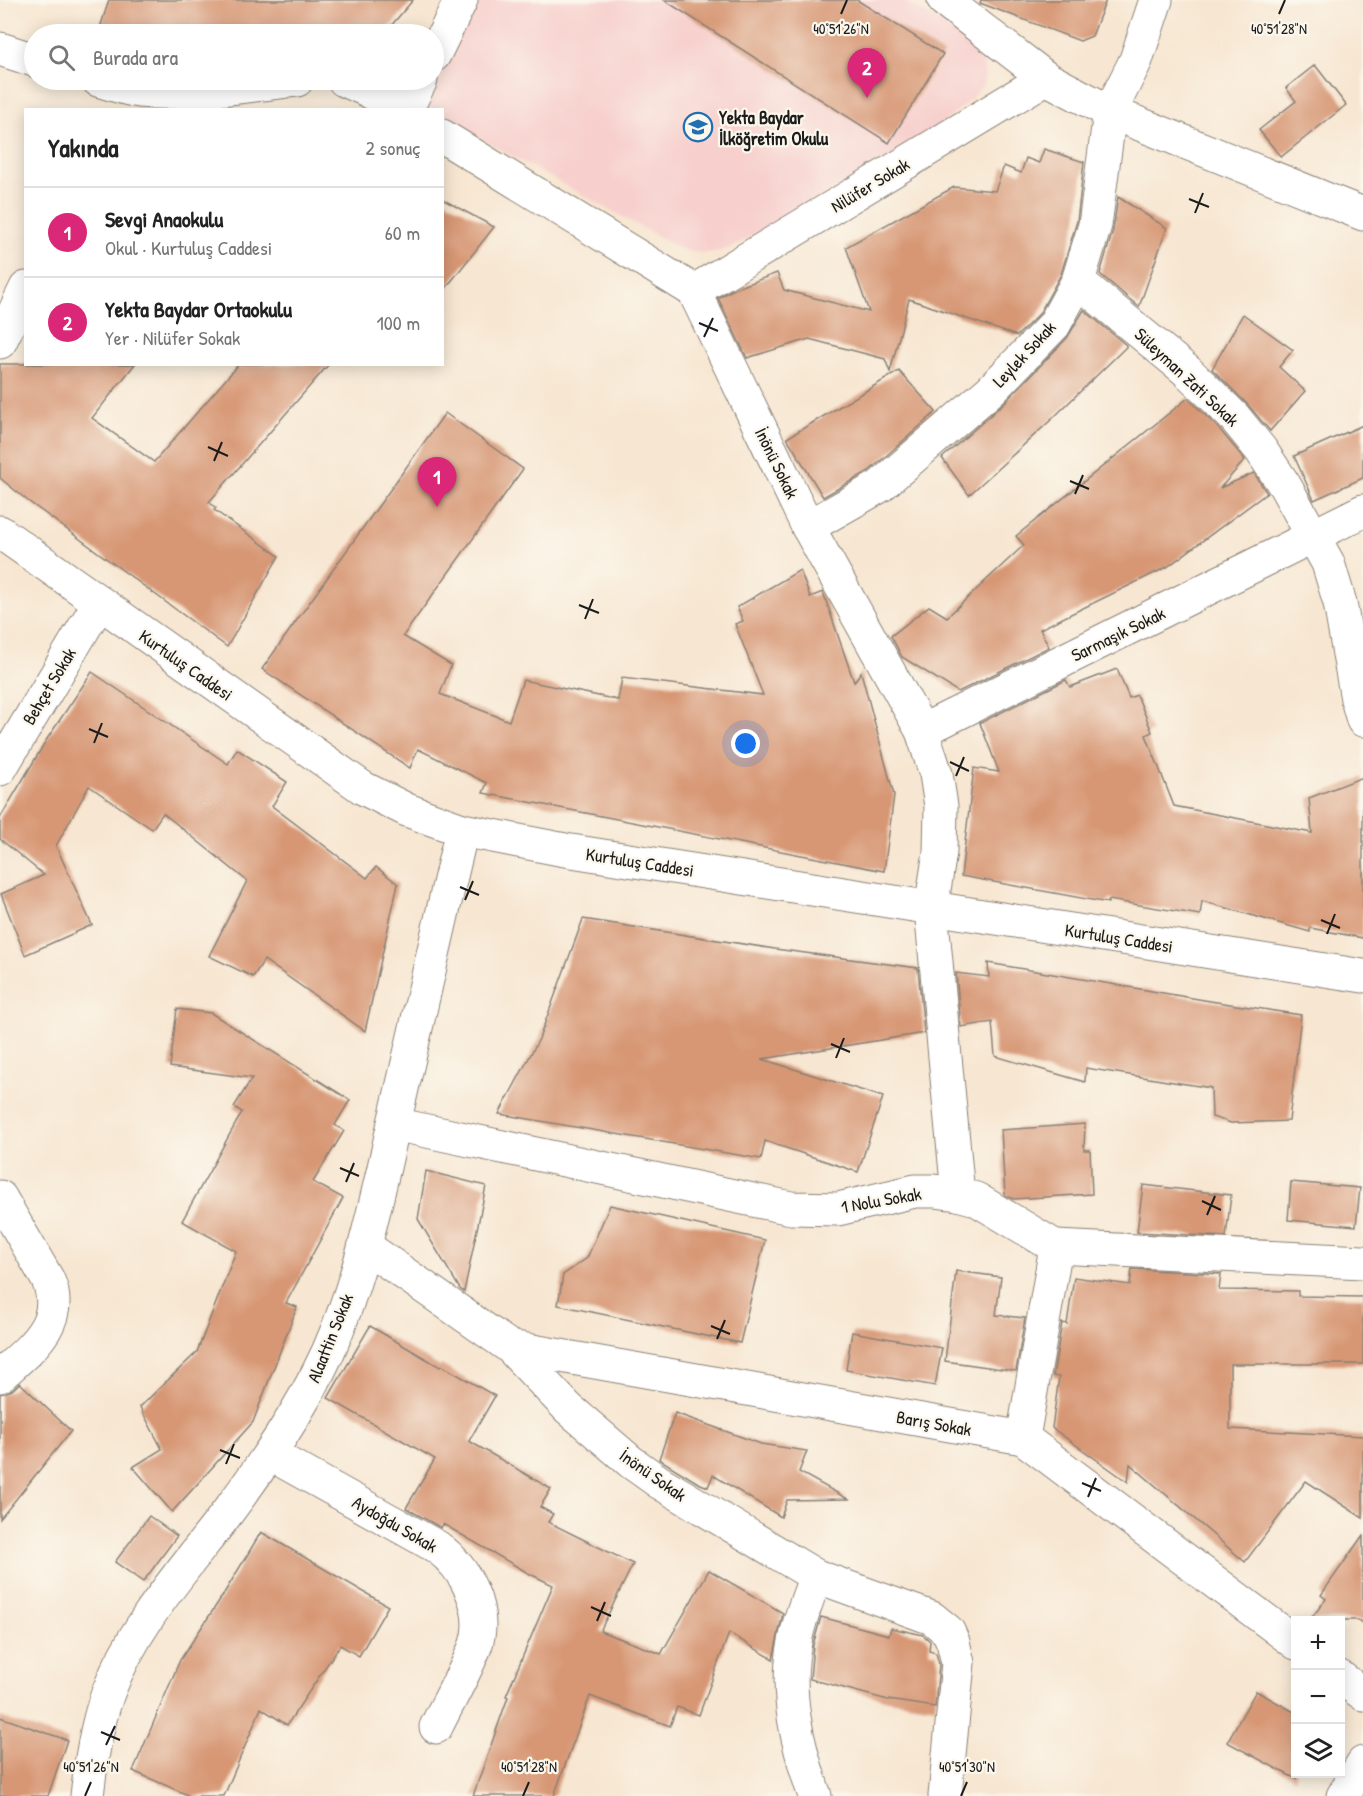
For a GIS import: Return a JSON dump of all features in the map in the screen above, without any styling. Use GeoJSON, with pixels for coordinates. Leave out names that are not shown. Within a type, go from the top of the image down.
{"type":"FeatureCollection","features":[{"type":"Feature","properties":{"kind":"street"},"geometry":{"type":"LineString","coordinates":[[444,35],[461,0]]}},
{"type":"Feature","properties":{"kind":"street"},"geometry":{"type":"LineString","coordinates":[[946,0],[1046,78],[1110,112],[1363,214]]}},
{"type":"Feature","properties":{"kind":"street","name":"Leylek Sokak"},"geometry":{"type":"LineString","coordinates":[[808,527],[880,486],[991,390],[1054,325],[1078,282],[1095,225],[1110,112],[1136,60],[1156,0]]}},
{"type":"Feature","properties":{"kind":"street"},"geometry":{"type":"LineString","coordinates":[[0,49],[24,57]]}},
{"type":"Feature","properties":{"kind":"street","name":"Nilüfer Sokak"},"geometry":{"type":"LineString","coordinates":[[693,291],[1046,78]]}},
{"type":"Feature","properties":{"kind":"street"},"geometry":{"type":"LineString","coordinates":[[110,92],[202,90]]}},
{"type":"Feature","properties":{"kind":"street"},"geometry":{"type":"LineString","coordinates":[[367,90],[397,108]]}},
{"type":"Feature","properties":{"kind":"street"},"geometry":{"type":"LineString","coordinates":[[407,108],[416,90]]}},
{"type":"Feature","properties":{"kind":"street"},"geometry":{"type":"LineString","coordinates":[[444,137],[693,291]]}},
{"type":"Feature","properties":{"kind":"street","name":"Süleyman Zati Sokak"},"geometry":{"type":"LineString","coordinates":[[1078,282],[1187,372],[1235,418],[1261,450],[1285,486],[1328,563],[1340,603],[1363,720]]}},
{"type":"Feature","properties":{"kind":"street","name":"İnönü Sokak"},"geometry":{"type":"LineString","coordinates":[[693,291],[808,527],[922,731],[936,774],[941,806],[940,852],[931,909],[958,1194]]}},
{"type":"Feature","properties":{"kind":"street"},"geometry":{"type":"LineString","coordinates":[[0,342],[24,292]]}},
{"type":"Feature","properties":{"kind":"street","name":"Sarmaşık Sokak"},"geometry":{"type":"LineString","coordinates":[[922,731],[1363,511]]}},
{"type":"Feature","properties":{"kind":"street","name":"Kurtuluş Caddesi"},"geometry":{"type":"LineString","coordinates":[[0,532],[363,788],[407,810],[462,830],[565,850],[1363,976]]}},
{"type":"Feature","properties":{"kind":"street","name":"Behçet Sokak"},"geometry":{"type":"LineString","coordinates":[[0,769],[99,603]]}},
{"type":"Feature","properties":{"kind":"street","name":"Alaattin Sokak"},"geometry":{"type":"LineString","coordinates":[[87,1796],[92,1752],[99,1719],[109,1691],[133,1641],[171,1584],[270,1454],[309,1390],[328,1350],[365,1246],[462,830]]}},
{"type":"Feature","properties":{"kind":"street","name":"1 Nolu Sokak"},"geometry":{"type":"LineString","coordinates":[[394,1124],[791,1208],[838,1209],[915,1191],[958,1194],[992,1207],[1056,1247],[1363,1262]]}},
{"type":"Feature","properties":{"kind":"street"},"geometry":{"type":"LineString","coordinates":[[0,1197],[48,1280],[53,1291],[54,1306],[50,1321],[43,1333],[0,1376]]}},
{"type":"Feature","properties":{"kind":"street"},"geometry":{"type":"LineString","coordinates":[[365,1246],[510,1347]]}},
{"type":"Feature","properties":{"kind":"street"},"geometry":{"type":"LineString","coordinates":[[1023,1438],[1056,1247]]}},
{"type":"Feature","properties":{"kind":"street","name":"İnönü Sokak"},"geometry":{"type":"LineString","coordinates":[[510,1347],[568,1408],[631,1462],[687,1500],[816,1576],[923,1613],[941,1623],[953,1642],[958,1663],[945,1796]]}},
{"type":"Feature","properties":{"kind":"street","name":"Barış Sokak"},"geometry":{"type":"LineString","coordinates":[[510,1347],[1023,1438],[1291,1639]]}},
{"type":"Feature","properties":{"kind":"street","name":"Aydoğdu Sokak"},"geometry":{"type":"LineString","coordinates":[[270,1454],[437,1547],[453,1560],[463,1573],[478,1616],[476,1642],[436,1727]]}},
{"type":"Feature","properties":{"kind":"street"},"geometry":{"type":"LineString","coordinates":[[815,1796],[801,1755],[797,1734],[792,1669],[799,1622],[816,1576]]}},
{"type":"Feature","properties":{"kind":"street"},"geometry":{"type":"LineString","coordinates":[[1345,1680],[1363,1694]]}},
{"type":"Feature","properties":{"kind":"street"},"geometry":{"type":"LineString","coordinates":[[1343,1796],[1363,1763]]}},
{"type":"Feature","properties":{"kind":"shaded area","name":"Yekta Baydar İlköğretim Okulu"},"geometry":{"type":"Polygon","coordinates":[[[473,0],[904,0],[973,42],[982,56],[985,72],[983,85],[971,99],[929,135],[733,247],[706,253],[679,248],[444,119],[444,108],[419,106],[427,90],[444,90],[444,57],[473,0]]]}},
{"type":"Feature","properties":{"kind":"building"},"geometry":{"type":"Polygon","coordinates":[[[109,0],[413,0],[393,24],[101,24],[109,0]]]}},
{"type":"Feature","properties":{"kind":"building"},"geometry":{"type":"Polygon","coordinates":[[[664,0],[857,0],[943,54],[889,143],[664,0]]]}},
{"type":"Feature","properties":{"kind":"building"},"geometry":{"type":"Polygon","coordinates":[[[981,0],[1106,0],[1092,36],[1080,41],[980,3],[981,0]]]}},
{"type":"Feature","properties":{"kind":"building"},"geometry":{"type":"Polygon","coordinates":[[[1315,65],[1346,105],[1281,157],[1259,130],[1296,101],[1286,88],[1315,65]]]}},
{"type":"Feature","properties":{"kind":"building"},"geometry":{"type":"Polygon","coordinates":[[[1044,149],[1084,162],[1077,221],[1061,274],[1039,314],[1017,336],[909,299],[890,372],[885,359],[809,339],[747,358],[718,298],[732,290],[777,273],[784,290],[869,312],[846,247],[954,187],[995,191],[1004,166],[1021,173],[1026,158],[1039,163],[1044,149]]]}},
{"type":"Feature","properties":{"kind":"building"},"geometry":{"type":"Polygon","coordinates":[[[1118,197],[1167,228],[1139,307],[1100,274],[1113,230],[1118,197]]]}},
{"type":"Feature","properties":{"kind":"building"},"geometry":{"type":"Polygon","coordinates":[[[444,200],[494,227],[444,290],[444,200]]]}},
{"type":"Feature","properties":{"kind":"building"},"geometry":{"type":"Polygon","coordinates":[[[1084,310],[1126,347],[969,495],[942,458],[1004,403],[1067,338],[1084,310]]]}},
{"type":"Feature","properties":{"kind":"building"},"geometry":{"type":"Polygon","coordinates":[[[1243,314],[1293,350],[1279,367],[1305,391],[1270,431],[1212,369],[1243,314]]]}},
{"type":"Feature","properties":{"kind":"building"},"geometry":{"type":"Polygon","coordinates":[[[0,364],[133,366],[92,418],[154,462],[237,366],[327,366],[209,502],[216,508],[214,510],[279,556],[227,647],[0,478],[0,364]]]}},
{"type":"Feature","properties":{"kind":"building"},"geometry":{"type":"Polygon","coordinates":[[[899,371],[936,412],[869,471],[823,497],[787,438],[899,371]]]}},
{"type":"Feature","properties":{"kind":"building"},"geometry":{"type":"Polygon","coordinates":[[[1188,398],[1221,431],[1245,460],[1220,488],[1254,473],[1267,493],[1167,567],[1040,629],[1049,647],[958,692],[902,657],[891,636],[929,606],[947,617],[1024,545],[1016,536],[1188,398]]]}},
{"type":"Feature","properties":{"kind":"building"},"geometry":{"type":"Polygon","coordinates":[[[445,413],[523,469],[403,636],[451,665],[440,694],[509,721],[523,680],[618,700],[622,678],[763,695],[735,624],[743,621],[737,607],[800,570],[810,597],[823,592],[854,682],[861,672],[894,795],[884,871],[483,793],[487,783],[418,749],[410,768],[262,669],[445,413]]]}},
{"type":"Feature","properties":{"kind":"building"},"geometry":{"type":"Polygon","coordinates":[[[1363,425],[1363,478],[1314,500],[1294,456],[1363,425]]]}},
{"type":"Feature","properties":{"kind":"building"},"geometry":{"type":"Polygon","coordinates":[[[1117,669],[1129,698],[1137,695],[1152,732],[1146,735],[1174,806],[1312,833],[1309,798],[1363,777],[1363,938],[1310,928],[1310,932],[1202,901],[1200,915],[1109,900],[1108,903],[961,876],[974,768],[999,772],[980,723],[1066,680],[1070,687],[1117,669]]]}},
{"type":"Feature","properties":{"kind":"building"},"geometry":{"type":"Polygon","coordinates":[[[92,672],[228,764],[237,749],[287,782],[272,806],[367,878],[376,867],[398,884],[365,1031],[264,960],[253,977],[209,956],[247,881],[163,813],[152,829],[89,786],[56,846],[92,925],[25,955],[1,894],[44,875],[0,839],[0,818],[47,739],[92,672]]]}},
{"type":"Feature","properties":{"kind":"building"},"geometry":{"type":"Polygon","coordinates":[[[583,919],[775,949],[918,968],[924,1033],[762,1059],[883,1097],[858,1172],[765,1141],[761,1159],[499,1114],[539,1039],[583,919]]]}},
{"type":"Feature","properties":{"kind":"building"},"geometry":{"type":"Polygon","coordinates":[[[988,963],[1301,1015],[1289,1121],[1231,1123],[1212,1117],[1211,1088],[1086,1068],[1085,1082],[995,1056],[992,1022],[961,1027],[956,973],[989,977],[988,963]]]}},
{"type":"Feature","properties":{"kind":"building"},"geometry":{"type":"Polygon","coordinates":[[[177,1009],[211,1013],[350,1100],[335,1125],[344,1131],[313,1182],[343,1198],[286,1303],[297,1307],[253,1422],[172,1512],[133,1467],[162,1449],[140,1407],[197,1352],[236,1251],[182,1221],[242,1112],[234,1107],[252,1078],[170,1067],[177,1009]]]}},
{"type":"Feature","properties":{"kind":"building"},"geometry":{"type":"Polygon","coordinates":[[[1085,1124],[1084,1150],[1090,1150],[1092,1194],[1013,1199],[1005,1195],[1001,1130],[1085,1124]]]}},
{"type":"Feature","properties":{"kind":"building"},"geometry":{"type":"Polygon","coordinates":[[[426,1171],[486,1186],[464,1292],[418,1219],[426,1171]]]}},
{"type":"Feature","properties":{"kind":"building"},"geometry":{"type":"Polygon","coordinates":[[[1291,1182],[1360,1188],[1356,1226],[1288,1220],[1291,1182]]]}},
{"type":"Feature","properties":{"kind":"building"},"geometry":{"type":"Polygon","coordinates":[[[1143,1185],[1231,1195],[1226,1237],[1137,1232],[1143,1185]]]}},
{"type":"Feature","properties":{"kind":"building"},"geometry":{"type":"Polygon","coordinates":[[[610,1205],[765,1240],[740,1343],[558,1305],[563,1275],[587,1258],[610,1205]]]}},
{"type":"Feature","properties":{"kind":"building"},"geometry":{"type":"Polygon","coordinates":[[[1132,1269],[1221,1274],[1219,1290],[1298,1291],[1298,1296],[1363,1297],[1363,1364],[1230,1364],[1230,1429],[1363,1436],[1363,1518],[1306,1481],[1245,1562],[1130,1464],[1128,1482],[1052,1428],[1059,1377],[1053,1376],[1062,1323],[1067,1324],[1074,1277],[1130,1285],[1132,1269]]]}},
{"type":"Feature","properties":{"kind":"building"},"geometry":{"type":"Polygon","coordinates":[[[956,1271],[1001,1277],[996,1315],[1025,1318],[1016,1371],[945,1361],[956,1271]]]}},
{"type":"Feature","properties":{"kind":"building"},"geometry":{"type":"Polygon","coordinates":[[[370,1326],[495,1396],[469,1441],[551,1489],[540,1507],[553,1514],[548,1522],[633,1564],[600,1631],[661,1654],[709,1570],[783,1613],[773,1659],[729,1633],[699,1715],[677,1707],[670,1726],[590,1696],[554,1796],[473,1796],[508,1697],[506,1696],[553,1585],[443,1524],[441,1528],[406,1508],[435,1459],[328,1398],[370,1326]]]}},
{"type":"Feature","properties":{"kind":"building"},"geometry":{"type":"Polygon","coordinates":[[[852,1332],[942,1348],[935,1386],[846,1370],[852,1332]]]}},
{"type":"Feature","properties":{"kind":"building"},"geometry":{"type":"Polygon","coordinates":[[[20,1383],[71,1431],[0,1519],[0,1394],[12,1390],[20,1383]]]}},
{"type":"Feature","properties":{"kind":"building"},"geometry":{"type":"Polygon","coordinates":[[[675,1413],[761,1444],[807,1451],[799,1472],[848,1499],[787,1500],[781,1517],[713,1475],[708,1487],[698,1483],[659,1459],[675,1413]]]}},
{"type":"Feature","properties":{"kind":"building"},"geometry":{"type":"Polygon","coordinates":[[[149,1516],[177,1536],[143,1582],[115,1562],[149,1516]]]}},
{"type":"Feature","properties":{"kind":"building"},"geometry":{"type":"Polygon","coordinates":[[[261,1532],[388,1606],[359,1656],[340,1645],[287,1725],[261,1708],[224,1796],[190,1796],[133,1771],[180,1660],[261,1532]]]}},
{"type":"Feature","properties":{"kind":"building"},"geometry":{"type":"Polygon","coordinates":[[[1363,1535],[1363,1624],[1358,1620],[1345,1620],[1345,1616],[1313,1616],[1326,1599],[1321,1595],[1363,1535]]]}},
{"type":"Feature","properties":{"kind":"building"},"geometry":{"type":"Polygon","coordinates":[[[821,1617],[889,1635],[891,1628],[923,1635],[930,1641],[929,1651],[936,1653],[939,1664],[935,1707],[888,1700],[810,1679],[813,1645],[821,1617]]]}},
{"type":"Feature","properties":{"kind":"building"},"geometry":{"type":"Polygon","coordinates":[[[1256,1691],[1291,1710],[1291,1776],[1227,1742],[1256,1691]]]}},
{"type":"Feature","properties":{"kind":"building"},"geometry":{"type":"Polygon","coordinates":[[[0,1717],[67,1740],[48,1796],[0,1796],[0,1717]]]}},
{"type":"Feature","properties":{"kind":"place","name":"Yekta Baydar Ortaokulu"},"geometry":{"type":"Point","coordinates":[867,98]}},
{"type":"Feature","properties":{"kind":"place","name":"Yekta Baydar İlköğretim Okulu"},"geometry":{"type":"Point","coordinates":[698,127]}},
{"type":"Feature","properties":{"kind":"place","name":"Sevgi Anaokulu"},"geometry":{"type":"Point","coordinates":[437,507]}}]}
